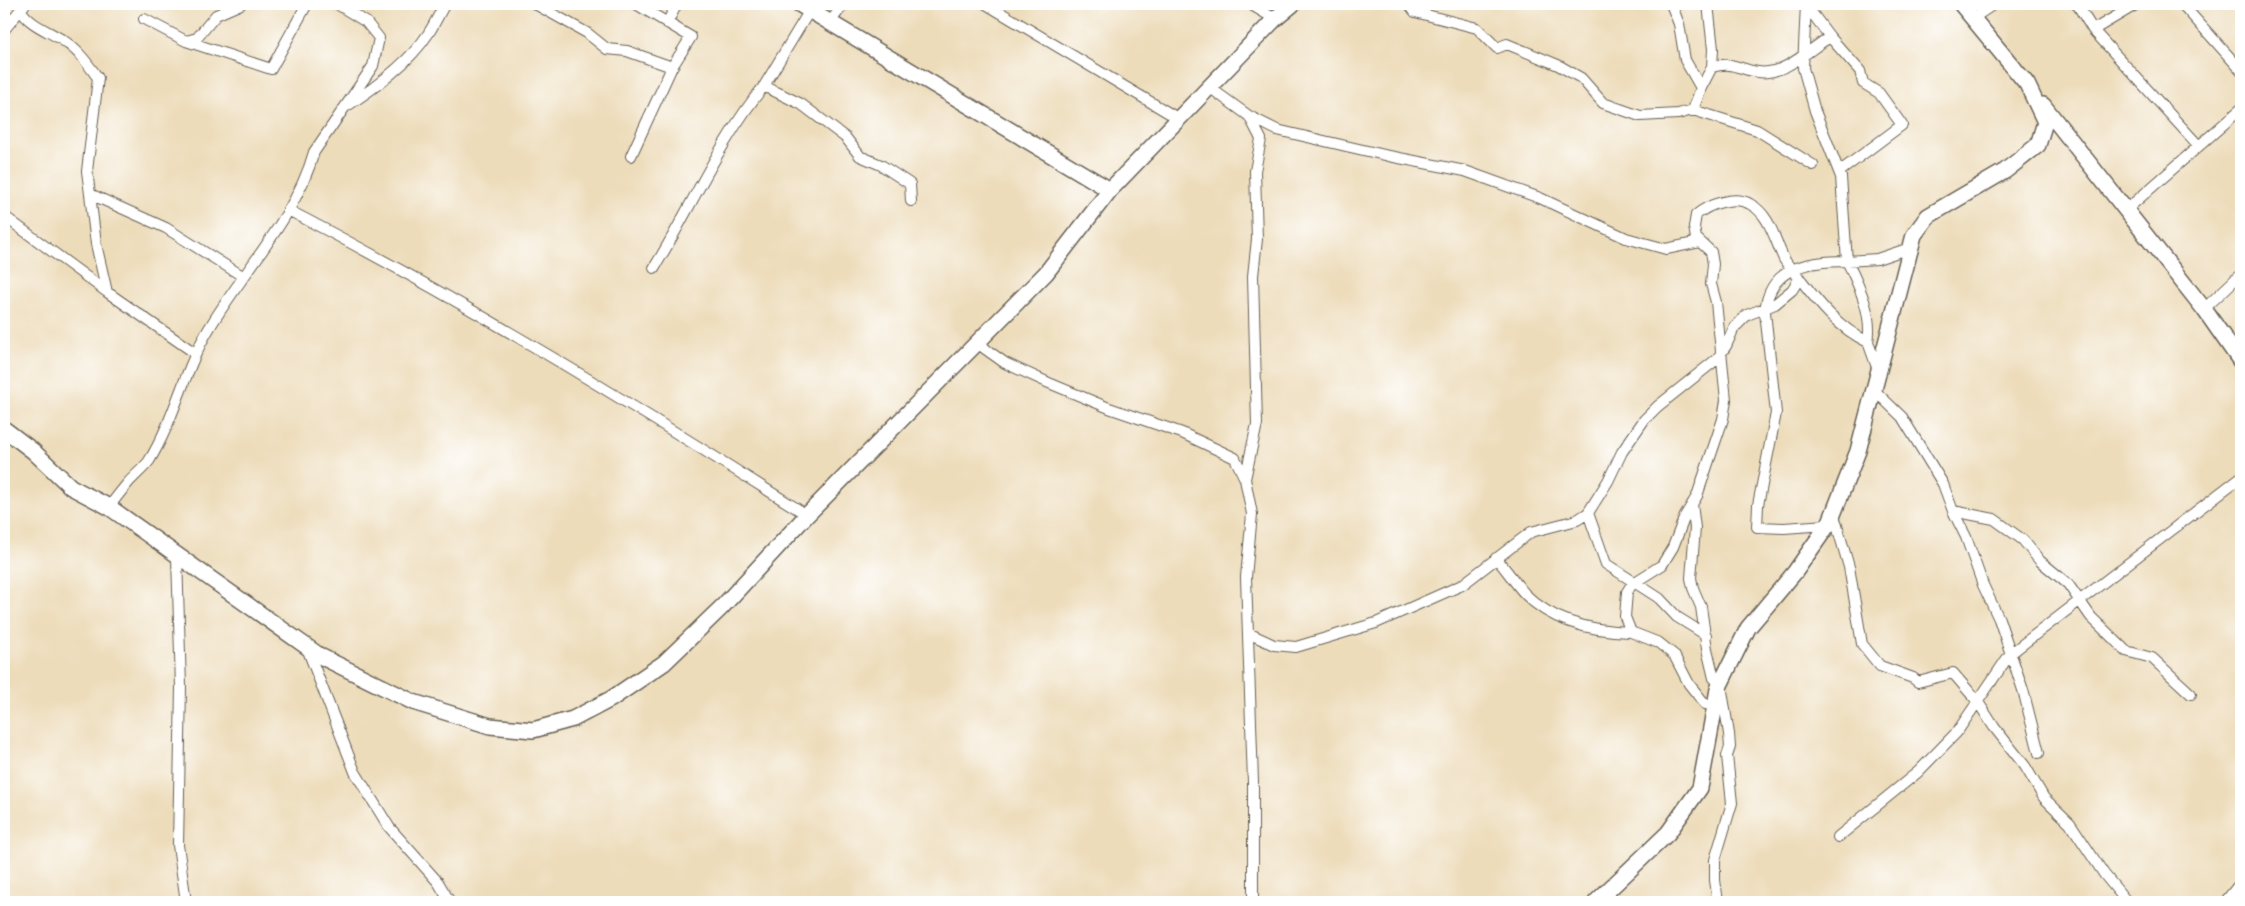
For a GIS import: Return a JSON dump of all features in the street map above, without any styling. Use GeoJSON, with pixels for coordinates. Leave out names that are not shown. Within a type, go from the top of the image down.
{"type":"FeatureCollection","features":[{"type":"Feature","properties":{"kind":"street"},"geometry":{"type":"LineString","coordinates":[[186,41],[197,38],[216,14],[240,4]]}},
{"type":"Feature","properties":{"kind":"street"},"geometry":{"type":"LineString","coordinates":[[144,19],[186,41],[270,69],[307,4]]}},
{"type":"Feature","properties":{"kind":"street"},"geometry":{"type":"LineString","coordinates":[[109,507],[148,462],[177,403],[195,353],[211,325],[288,210],[311,165],[314,152],[373,66],[379,38],[366,22],[337,4]]}},
{"type":"Feature","properties":{"kind":"street"},"geometry":{"type":"LineString","coordinates":[[343,109],[366,94],[419,46],[429,33],[445,4]]}},
{"type":"Feature","properties":{"kind":"street"},"geometry":{"type":"LineString","coordinates":[[536,4],[587,33],[607,49],[628,51],[672,67]]}},
{"type":"Feature","properties":{"kind":"street"},"geometry":{"type":"LineString","coordinates":[[631,156],[672,67],[691,37],[636,4]]}},
{"type":"Feature","properties":{"kind":"street"},"geometry":{"type":"LineString","coordinates":[[667,23],[677,4]]}},
{"type":"Feature","properties":{"kind":"street"},"geometry":{"type":"LineString","coordinates":[[830,22],[844,4]]}},
{"type":"Feature","properties":{"kind":"street"},"geometry":{"type":"LineString","coordinates":[[986,4],[1179,119]]}},
{"type":"Feature","properties":{"kind":"street"},"geometry":{"type":"LineString","coordinates":[[1250,4],[1275,19]]}},
{"type":"Feature","properties":{"kind":"street"},"geometry":{"type":"LineString","coordinates":[[4,429],[33,451],[71,487],[109,507],[177,557],[320,656],[413,702],[490,726],[533,730],[573,719],[611,699],[664,663],[722,607],[807,515],[1046,272],[1110,190],[1275,19],[1293,4]]}},
{"type":"Feature","properties":{"kind":"street"},"geometry":{"type":"LineString","coordinates":[[1409,4],[1415,12],[1477,28],[1497,48],[1507,44],[1558,65],[1581,78],[1603,103],[1640,116],[1678,114],[1693,110],[1757,130],[1813,165]]}},
{"type":"Feature","properties":{"kind":"street"},"geometry":{"type":"LineString","coordinates":[[1670,4],[1678,24],[1686,60],[1701,88]]}},
{"type":"Feature","properties":{"kind":"street"},"geometry":{"type":"LineString","coordinates":[[1693,110],[1701,88],[1712,67],[1714,48],[1708,4]]}},
{"type":"Feature","properties":{"kind":"street"},"geometry":{"type":"LineString","coordinates":[[1961,4],[2027,84],[2204,309],[2241,362]]}},
{"type":"Feature","properties":{"kind":"street"},"geometry":{"type":"LineString","coordinates":[[1973,18],[1994,4]]}},
{"type":"Feature","properties":{"kind":"street"},"geometry":{"type":"LineString","coordinates":[[2077,4],[2093,30],[2199,146]]}},
{"type":"Feature","properties":{"kind":"street"},"geometry":{"type":"LineString","coordinates":[[2093,30],[2137,4]]}},
{"type":"Feature","properties":{"kind":"street"},"geometry":{"type":"LineString","coordinates":[[2182,4],[2241,70]]}},
{"type":"Feature","properties":{"kind":"street"},"geometry":{"type":"LineString","coordinates":[[1806,5],[1830,37],[1860,71],[1863,84],[1879,93],[1902,125],[1839,172]]}},
{"type":"Feature","properties":{"kind":"street"},"geometry":{"type":"LineString","coordinates":[[1806,5],[1803,68],[1810,94],[1839,172],[1846,219],[1847,261],[1862,293],[1870,330],[1868,342],[1878,372]]}},
{"type":"Feature","properties":{"kind":"street"},"geometry":{"type":"LineString","coordinates":[[4,30],[23,6]]}},
{"type":"Feature","properties":{"kind":"street"},"geometry":{"type":"LineString","coordinates":[[23,6],[25,17],[65,42],[84,58],[98,78],[87,171],[96,244],[107,292]]}},
{"type":"Feature","properties":{"kind":"street"},"geometry":{"type":"LineString","coordinates":[[654,268],[683,221],[704,178],[750,104],[764,86],[804,7],[1110,190]]}},
{"type":"Feature","properties":{"kind":"street"},"geometry":{"type":"LineString","coordinates":[[1712,67],[1726,63],[1759,72],[1777,71],[1830,37]]}},
{"type":"Feature","properties":{"kind":"street"},"geometry":{"type":"LineString","coordinates":[[1596,902],[1668,833],[1700,788],[1720,685],[1748,628],[1795,572],[1830,519],[1858,451],[1914,235],[1928,216],[2005,171],[2038,145],[2045,122],[2027,84]]}},
{"type":"Feature","properties":{"kind":"street"},"geometry":{"type":"LineString","coordinates":[[764,86],[801,104],[846,138],[860,156],[881,165],[910,184],[912,200]]}},
{"type":"Feature","properties":{"kind":"street"},"geometry":{"type":"LineString","coordinates":[[1209,88],[1249,116],[1277,130],[1389,156],[1466,170],[1540,198],[1626,238],[1658,247],[1666,249],[1700,242]]}},
{"type":"Feature","properties":{"kind":"street"},"geometry":{"type":"LineString","coordinates":[[2126,210],[2241,109]]}},
{"type":"Feature","properties":{"kind":"street"},"geometry":{"type":"LineString","coordinates":[[1246,479],[1257,424],[1253,276],[1257,239],[1255,172],[1261,139],[1249,116]]}},
{"type":"Feature","properties":{"kind":"street"},"geometry":{"type":"LineString","coordinates":[[90,194],[166,228],[244,276]]}},
{"type":"Feature","properties":{"kind":"street"},"geometry":{"type":"LineString","coordinates":[[1631,632],[1626,617],[1627,592],[1634,582],[1662,565],[1673,547],[1697,496],[1723,419],[1726,400],[1716,302],[1711,284],[1713,264],[1710,252],[1696,238],[1694,227],[1696,215],[1714,204],[1736,200],[1751,204],[1765,219],[1776,237],[1785,260],[1829,315],[1853,334],[1868,342]]}},
{"type":"Feature","properties":{"kind":"street"},"geometry":{"type":"LineString","coordinates":[[288,210],[354,244],[532,345],[686,438],[807,515]]}},
{"type":"Feature","properties":{"kind":"street"},"geometry":{"type":"LineString","coordinates":[[4,216],[107,292],[195,353]]}},
{"type":"Feature","properties":{"kind":"street"},"geometry":{"type":"LineString","coordinates":[[1830,519],[1784,528],[1758,527],[1758,505],[1776,413],[1765,310],[1766,297],[1774,285],[1791,268],[1801,265],[1877,259],[1910,248]]}},
{"type":"Feature","properties":{"kind":"street"},"geometry":{"type":"LineString","coordinates":[[2204,309],[2241,274]]}},
{"type":"Feature","properties":{"kind":"street"},"geometry":{"type":"LineString","coordinates":[[1248,633],[1274,645],[1296,646],[1376,623],[1462,585],[1531,532],[1577,520],[1588,513],[1608,481],[1622,452],[1644,420],[1658,406],[1717,359],[1734,328],[1747,316],[1765,310],[1775,304],[1792,290],[1799,278]]}},
{"type":"Feature","properties":{"kind":"street"},"geometry":{"type":"LineString","coordinates":[[977,343],[1005,363],[1049,384],[1182,433],[1235,458],[1246,479],[1252,514],[1246,577],[1253,782],[1253,902]]}},
{"type":"Feature","properties":{"kind":"street"},"geometry":{"type":"LineString","coordinates":[[1874,390],[1902,417],[1943,484],[1953,511],[1966,537],[1983,585],[1999,619],[2022,690],[2039,753]]}},
{"type":"Feature","properties":{"kind":"street"},"geometry":{"type":"LineString","coordinates":[[1838,837],[1918,772],[1957,732],[2010,654],[2241,477]]}},
{"type":"Feature","properties":{"kind":"street"},"geometry":{"type":"LineString","coordinates":[[1692,504],[1695,528],[1693,588],[1701,607],[1707,649],[1714,678],[1720,685],[1730,747],[1727,756],[1732,803],[1715,860],[1718,902]]}},
{"type":"Feature","properties":{"kind":"street"},"geometry":{"type":"LineString","coordinates":[[1953,511],[1994,519],[2023,540],[2040,561],[2068,584],[2091,617],[2126,651],[2152,658],[2191,694]]}},
{"type":"Feature","properties":{"kind":"street"},"geometry":{"type":"LineString","coordinates":[[1588,513],[1606,564],[1659,598],[1677,618],[1706,635]]}},
{"type":"Feature","properties":{"kind":"street"},"geometry":{"type":"LineString","coordinates":[[1830,519],[1849,567],[1862,644],[1880,666],[1913,678],[1918,682],[1952,673],[1978,702],[2025,766],[2044,798],[2070,823],[2104,874],[2127,902]]}},
{"type":"Feature","properties":{"kind":"street"},"geometry":{"type":"LineString","coordinates":[[177,557],[181,687],[178,845],[186,902]]}},
{"type":"Feature","properties":{"kind":"street"},"geometry":{"type":"LineString","coordinates":[[1496,558],[1526,594],[1548,612],[1576,625],[1603,631],[1631,632],[1659,643],[1674,655],[1689,684],[1705,704],[1716,705]]}},
{"type":"Feature","properties":{"kind":"street"},"geometry":{"type":"LineString","coordinates":[[308,648],[355,772],[389,827],[438,882],[450,902]]}},
{"type":"Feature","properties":{"kind":"street"},"geometry":{"type":"LineString","coordinates":[[2225,902],[2241,882]]}}]}
